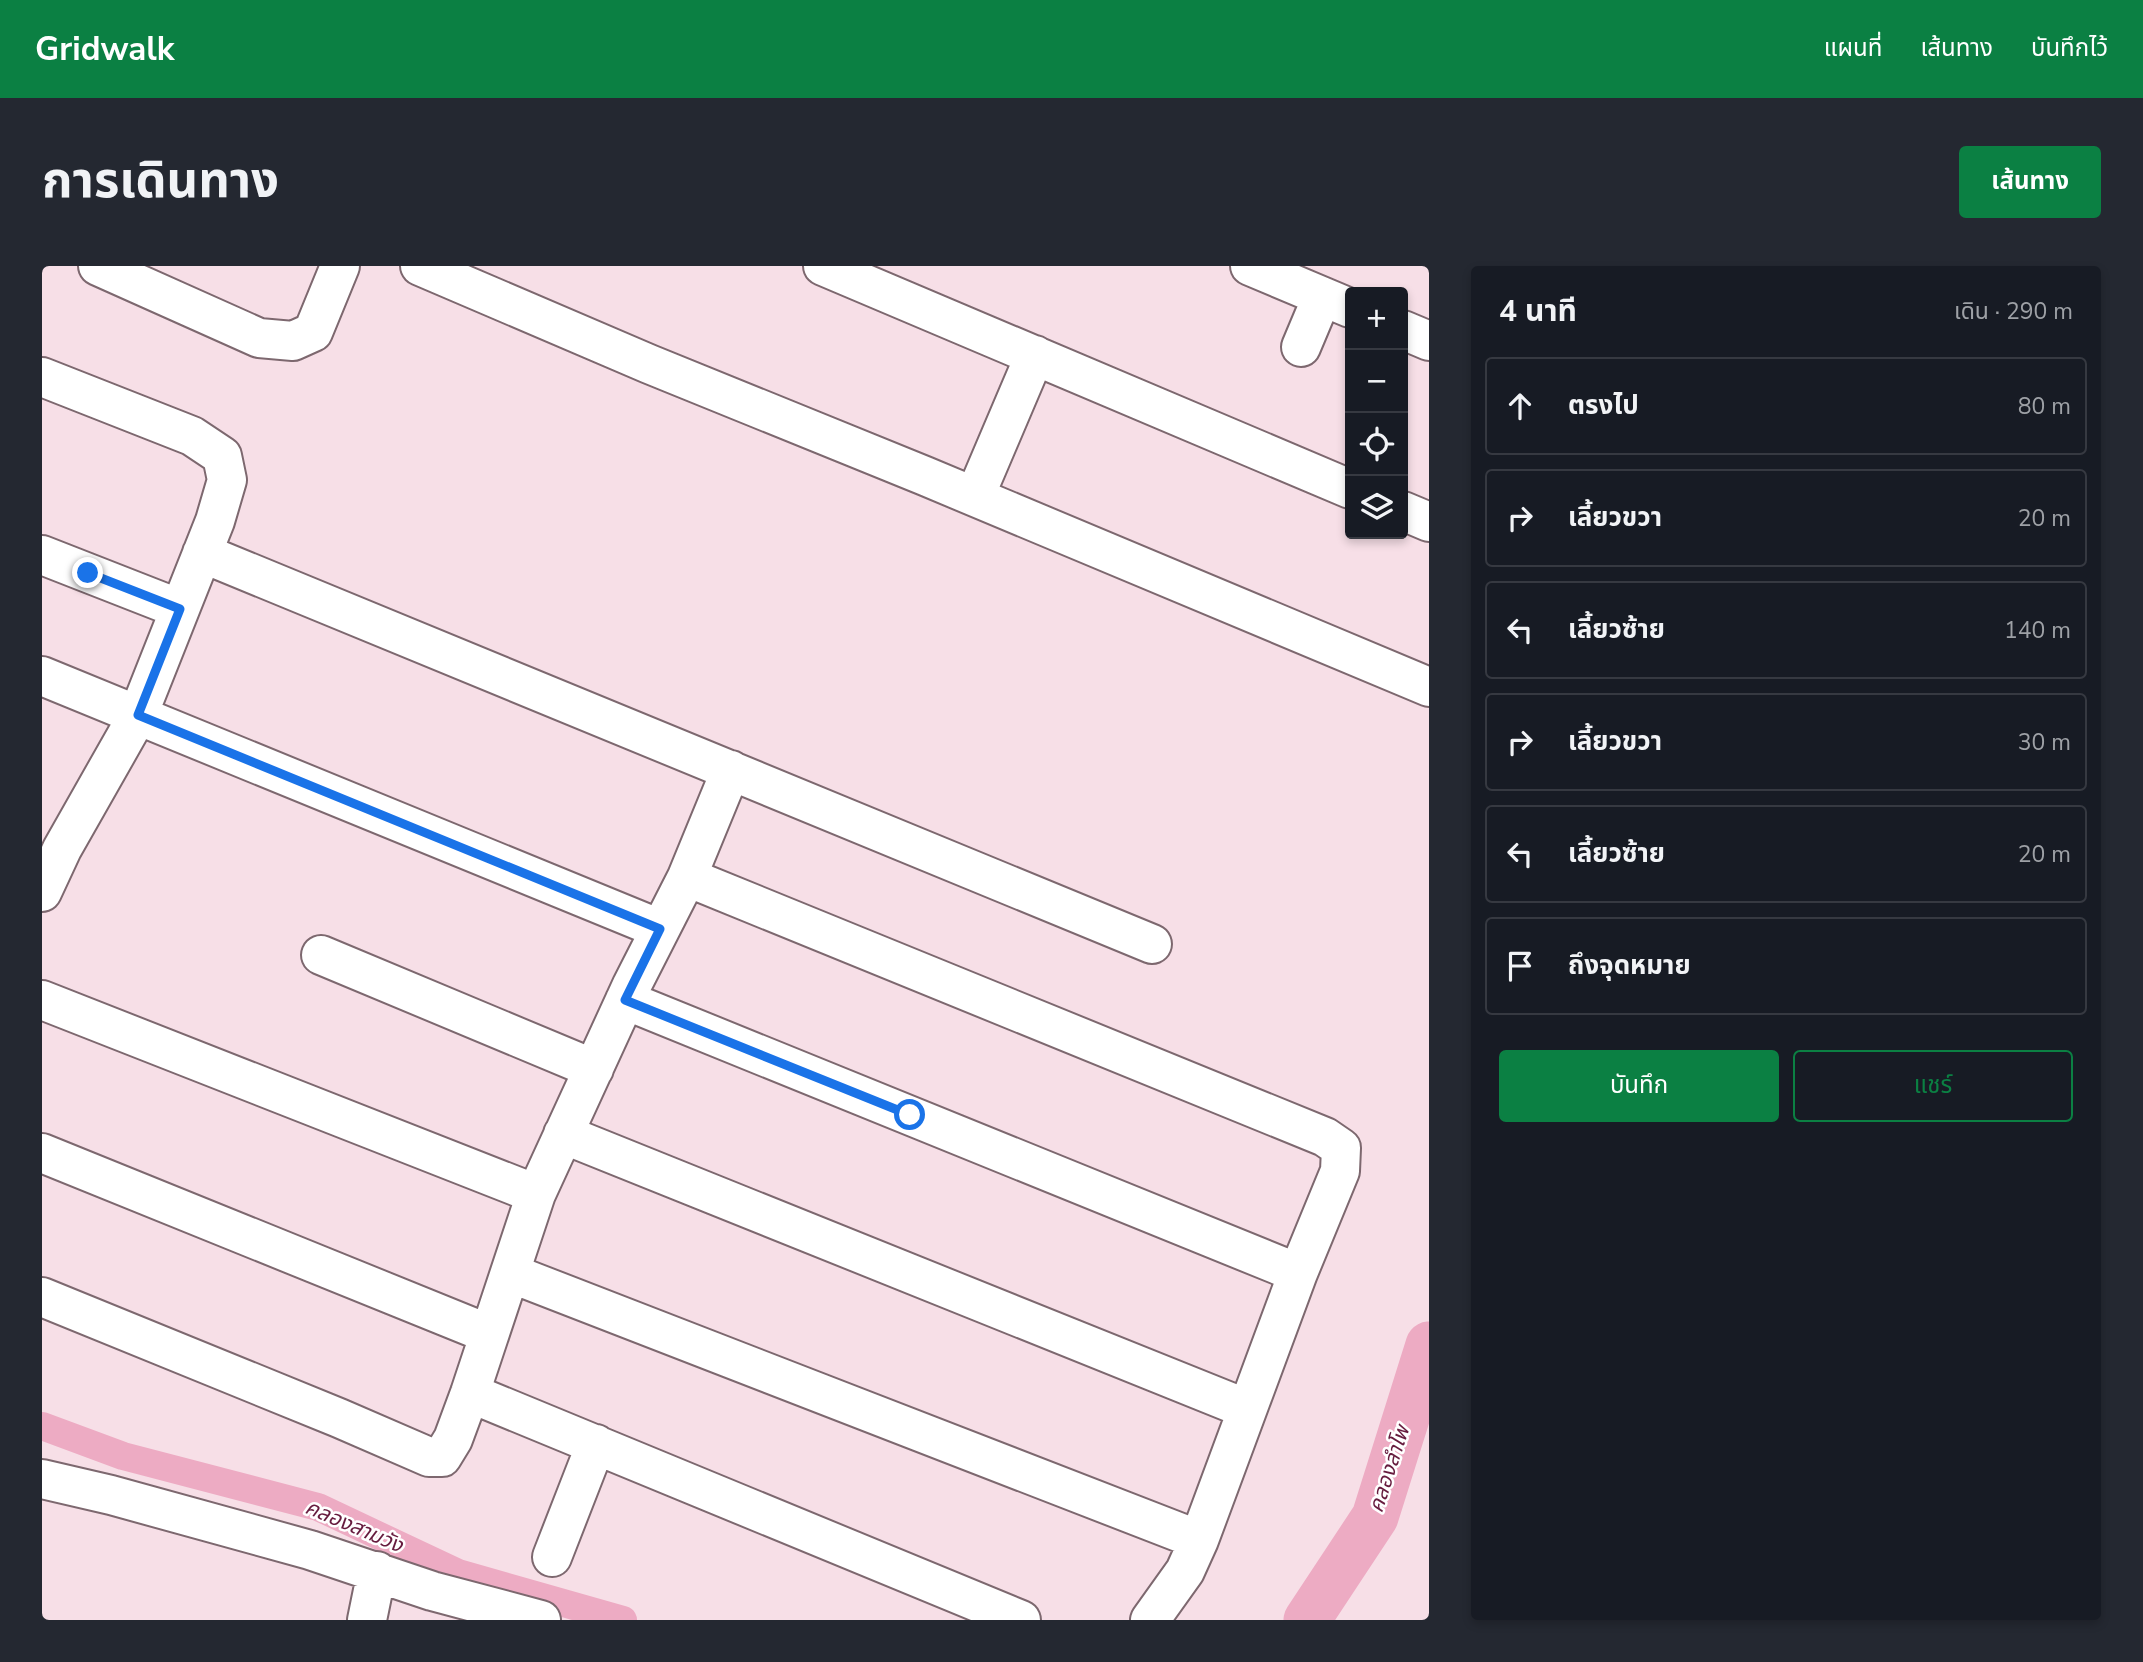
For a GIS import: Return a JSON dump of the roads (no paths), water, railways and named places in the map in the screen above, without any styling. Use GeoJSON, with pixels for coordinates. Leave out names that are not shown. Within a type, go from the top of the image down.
{"type":"FeatureCollection","features":[{"type":"Feature","properties":{"kind":"street"},"geometry":{"type":"LineString","coordinates":[[98,266],[259,338],[293,341],[313,332],[340,266]]}},
{"type":"Feature","properties":{"kind":"street"},"geometry":{"type":"LineString","coordinates":[[421,266],[649,364],[975,496],[1429,687]]}},
{"type":"Feature","properties":{"kind":"street"},"geometry":{"type":"LineString","coordinates":[[823,266],[1345,487]]}},
{"type":"Feature","properties":{"kind":"street"},"geometry":{"type":"LineString","coordinates":[[1250,266],[1336,302],[1301,347]]}},
{"type":"Feature","properties":{"kind":"street"},"geometry":{"type":"LineString","coordinates":[[1408,332],[1429,341]]}},
{"type":"Feature","properties":{"kind":"street"},"geometry":{"type":"LineString","coordinates":[[975,496],[1035,355]]}},
{"type":"Feature","properties":{"kind":"street"},"geometry":{"type":"LineString","coordinates":[[42,377],[192,436],[222,456],[227,480],[215,521],[138,715],[52,844],[42,892]]}},
{"type":"Feature","properties":{"kind":"street"},"geometry":{"type":"LineString","coordinates":[[1408,513],[1429,522]]}},
{"type":"Feature","properties":{"kind":"street"},"geometry":{"type":"LineString","coordinates":[[202,554],[1152,944]]}},
{"type":"Feature","properties":{"kind":"street"},"geometry":{"type":"LineString","coordinates":[[42,555],[180,609]]}},
{"type":"Feature","properties":{"kind":"street"},"geometry":{"type":"LineString","coordinates":[[42,676],[660,929]]}},
{"type":"Feature","properties":{"kind":"street"},"geometry":{"type":"LineString","coordinates":[[42,1297],[429,1457],[442,1457],[453,1439],[470,1393],[536,1194],[625,1000],[687,877],[732,770]]}},
{"type":"Feature","properties":{"kind":"street"},"geometry":{"type":"LineString","coordinates":[[687,877],[1325,1137],[1341,1148],[1340,1171],[1298,1273],[1199,1539],[1185,1571],[1150,1620]]}},
{"type":"Feature","properties":{"kind":"street"},"geometry":{"type":"LineString","coordinates":[[321,955],[594,1069]]}},
{"type":"Feature","properties":{"kind":"street"},"geometry":{"type":"LineString","coordinates":[[42,1000],[536,1194]]}},
{"type":"Feature","properties":{"kind":"street"},"geometry":{"type":"LineString","coordinates":[[625,1000],[1298,1273]]}},
{"type":"Feature","properties":{"kind":"street"},"geometry":{"type":"LineString","coordinates":[[564,1134],[1247,1409]]}},
{"type":"Feature","properties":{"kind":"street"},"geometry":{"type":"LineString","coordinates":[[42,1153],[489,1334]]}},
{"type":"Feature","properties":{"kind":"street"},"geometry":{"type":"LineString","coordinates":[[510,1273],[1199,1539]]}},
{"type":"Feature","properties":{"kind":"street"},"geometry":{"type":"LineString","coordinates":[[470,1393],[1021,1620]]}},
{"type":"Feature","properties":{"kind":"street"},"geometry":{"type":"LineString","coordinates":[[552,1558],[596,1444]]}},
{"type":"Feature","properties":{"kind":"street"},"geometry":{"type":"LineString","coordinates":[[42,1479],[124,1499],[377,1572],[432,1591],[541,1620]]}},
{"type":"Feature","properties":{"kind":"street"},"geometry":{"type":"LineString","coordinates":[[367,1620],[377,1572]]}},
{"type":"Feature","properties":{"kind":"waterway","name":"คลองลำโพ"},"geometry":{"type":"LineString","coordinates":[[1307,1620],[1375,1517],[1429,1345]]}},
{"type":"Feature","properties":{"kind":"waterway","name":"คลองสามวัง"},"geometry":{"type":"LineString","coordinates":[[42,1426],[123,1456],[318,1507],[458,1573],[623,1620]]}}]}
